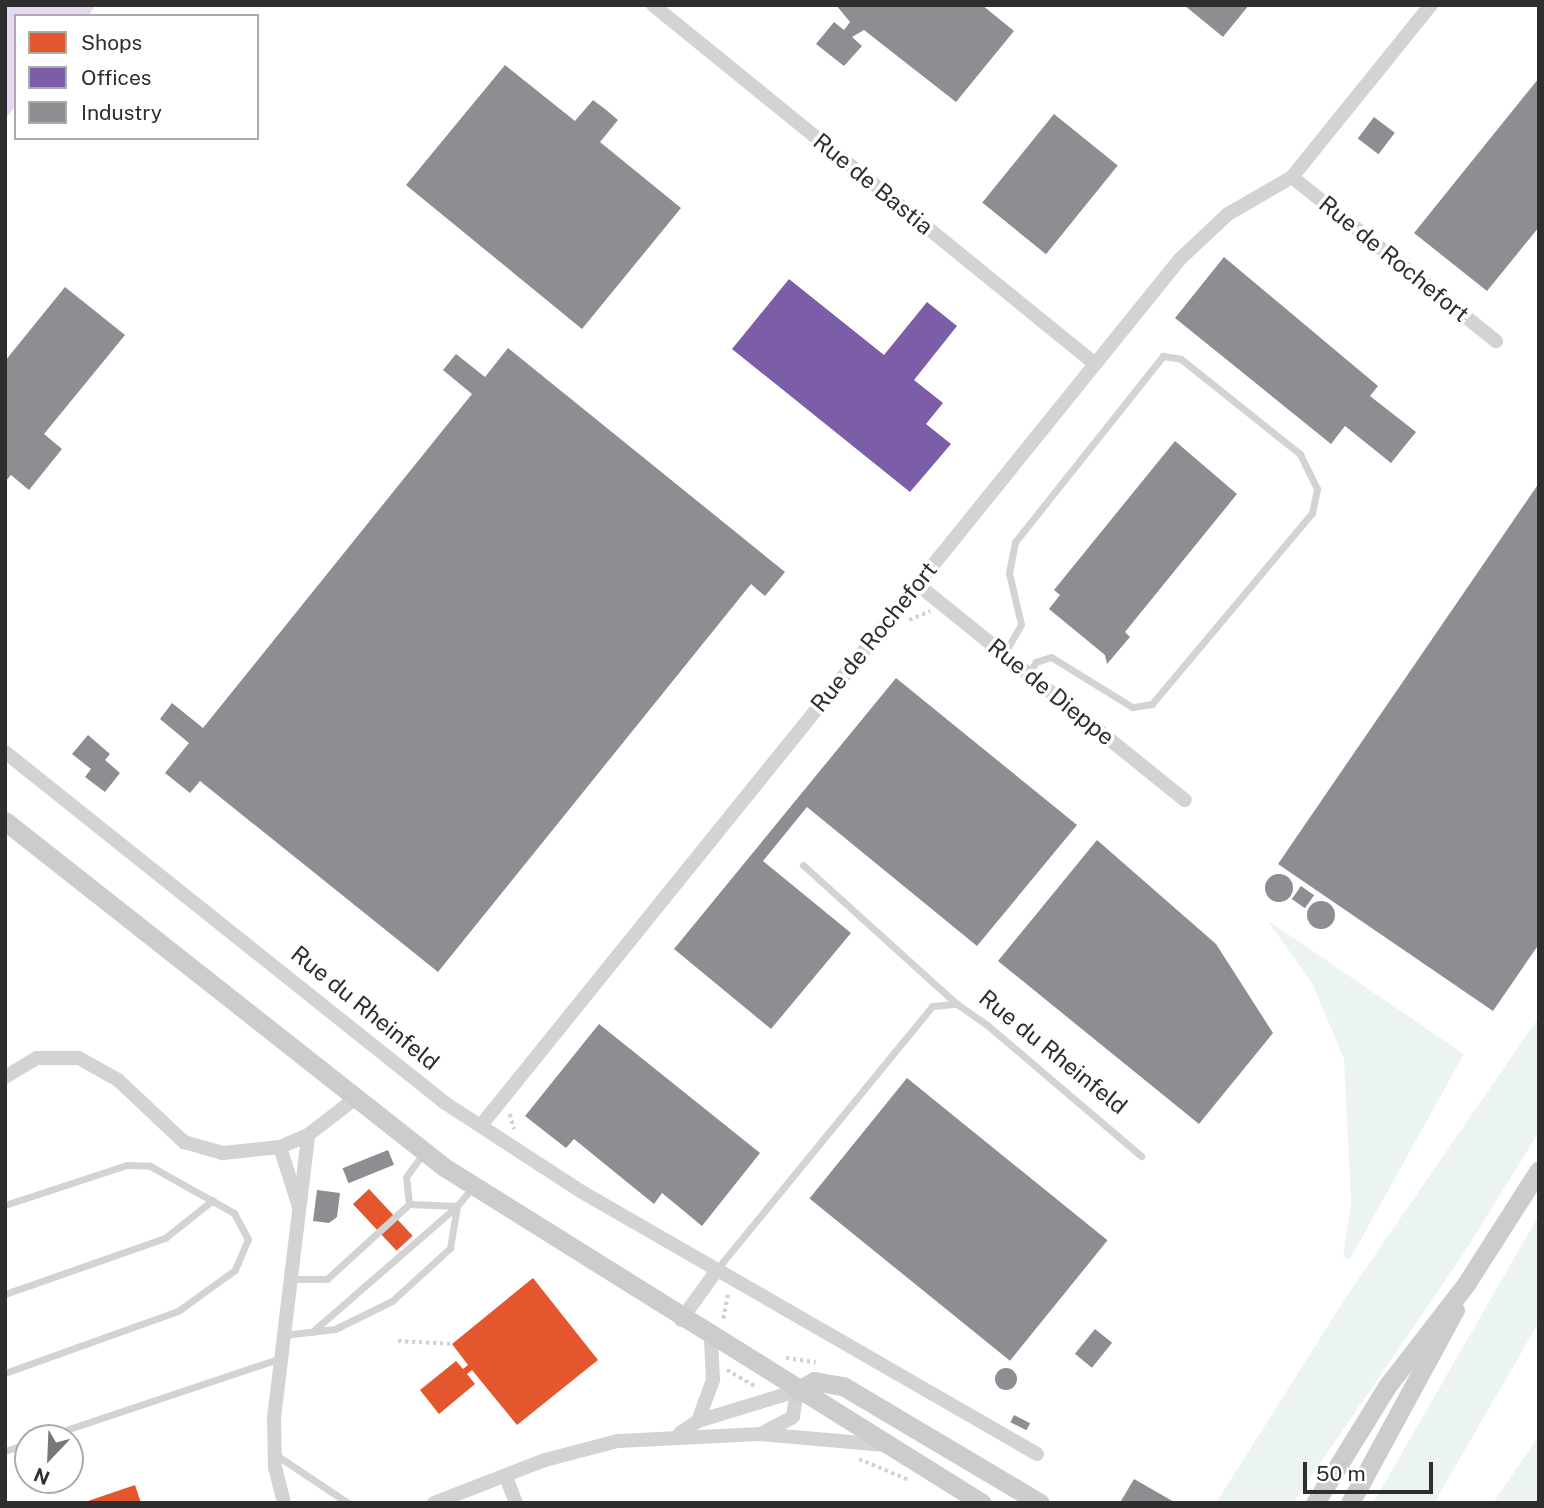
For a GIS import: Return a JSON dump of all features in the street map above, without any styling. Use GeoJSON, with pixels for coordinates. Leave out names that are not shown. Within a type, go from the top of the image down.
{"type":"FeatureCollection","features":[{"type":"Feature","properties":{"kind":"street","name":"Rue de Bastia"},"geometry":{"type":"LineString","coordinates":[[653,5],[1094,363]]}},
{"type":"Feature","properties":{"kind":"street","name":"Rue de Rochefort"},"geometry":{"type":"LineString","coordinates":[[482,1124],[1094,363],[1205,232],[1292,177],[1431,5]]}},
{"type":"Feature","properties":{"kind":"street","name":"Rue de Rochefort"},"geometry":{"type":"LineString","coordinates":[[1292,177],[1496,341]]}},
{"type":"Feature","properties":{"kind":"street","name":"Rue de Dieppe"},"geometry":{"type":"LineString","coordinates":[[918,584],[1185,800]]}},
{"type":"Feature","properties":{"kind":"street","name":"Rue du Rheinfeld"},"geometry":{"type":"LineString","coordinates":[[5,751],[445,1103],[482,1124],[582,1192],[1037,1454]]}},
{"type":"Feature","properties":{"kind":"street"},"geometry":{"type":"LineString","coordinates":[[5,821],[352,1101],[424,1153],[711,1339],[982,1503]]}},
{"type":"Feature","properties":{"kind":"street"},"geometry":{"type":"LineString","coordinates":[[5,1077],[37,1058],[79,1058],[118,1080],[184,1142],[223,1153],[280,1147],[308,1135],[352,1101]]}},
{"type":"Feature","properties":{"kind":"street"},"geometry":{"type":"LineString","coordinates":[[284,1503],[273,1453],[283,1335],[308,1135]]}},
{"type":"Feature","properties":{"kind":"street"},"geometry":{"type":"LineString","coordinates":[[280,1147],[299,1207]]}},
{"type":"Feature","properties":{"kind":"street"},"geometry":{"type":"LineString","coordinates":[[1315,1503],[1388,1385],[1466,1284],[1539,1170]]}},
{"type":"Feature","properties":{"kind":"street","name":"Rue du Rheinfeld"},"geometry":{"type":"LineString","coordinates":[[681,1320],[717,1270]]}},
{"type":"Feature","properties":{"kind":"street"},"geometry":{"type":"LineString","coordinates":[[1350,1503],[1408,1407],[1466,1284]]}},
{"type":"Feature","properties":{"kind":"street"},"geometry":{"type":"LineString","coordinates":[[698,1421],[713,1380],[711,1339]]}},
{"type":"Feature","properties":{"kind":"street"},"geometry":{"type":"LineString","coordinates":[[680,1433],[698,1421],[797,1391],[814,1381],[843,1386],[1040,1503]]}},
{"type":"Feature","properties":{"kind":"street"},"geometry":{"type":"LineString","coordinates":[[760,1434],[793,1417],[797,1391]]}},
{"type":"Feature","properties":{"kind":"street"},"geometry":{"type":"LineString","coordinates":[[434,1503],[584,1448],[680,1433],[760,1434],[886,1445]]}},
{"type":"Feature","properties":{"kind":"street"},"geometry":{"type":"LineString","coordinates":[[506,1477],[516,1503]]}},
{"type":"Feature","properties":{"kind":"lane"},"geometry":{"type":"LineString","coordinates":[[1004,654],[1021,624],[1009,573],[1015,542],[1163,356],[1181,359],[1300,454],[1317,489],[1312,513],[1152,704],[1132,707],[1051,657],[1036,662],[1028,673]]}},
{"type":"Feature","properties":{"kind":"lane"},"geometry":{"type":"LineString","coordinates":[[803,865],[957,1004]]}},
{"type":"Feature","properties":{"kind":"lane","name":"Rue du Rheinfeld"},"geometry":{"type":"LineString","coordinates":[[717,1270],[932,1006],[957,1004],[1141,1156]]}},
{"type":"Feature","properties":{"kind":"lane"},"geometry":{"type":"LineString","coordinates":[[409,1204],[406,1177],[424,1153]]}},
{"type":"Feature","properties":{"kind":"lane"},"geometry":{"type":"LineString","coordinates":[[5,1205],[127,1165],[150,1166],[213,1200],[243,1223],[248,1239],[244,1257],[209,1294],[178,1311],[5,1373]]}},
{"type":"Feature","properties":{"kind":"lane"},"geometry":{"type":"LineString","coordinates":[[311,1332],[457,1206],[473,1186]]}},
{"type":"Feature","properties":{"kind":"lane"},"geometry":{"type":"LineString","coordinates":[[5,1294],[165,1238],[213,1200]]}},
{"type":"Feature","properties":{"kind":"lane"},"geometry":{"type":"LineString","coordinates":[[290,1278],[327,1279],[409,1204],[457,1206]]}},
{"type":"Feature","properties":{"kind":"lane"},"geometry":{"type":"LineString","coordinates":[[283,1335],[311,1332],[362,1320],[421,1277],[450,1248],[457,1206]]}},
{"type":"Feature","properties":{"kind":"lane"},"geometry":{"type":"LineString","coordinates":[[83,1424],[281,1358]]}},
{"type":"Feature","properties":{"kind":"lane"},"geometry":{"type":"LineString","coordinates":[[273,1453],[348,1503]]}},
{"type":"Feature","properties":{"kind":"path"},"geometry":{"type":"LineString","coordinates":[[900,629],[939,602]]}},
{"type":"Feature","properties":{"kind":"path"},"geometry":{"type":"LineString","coordinates":[[512,1107],[509,1119],[519,1139]]}},
{"type":"Feature","properties":{"kind":"path"},"geometry":{"type":"LineString","coordinates":[[397,1341],[452,1345]]}},
{"type":"Feature","properties":{"kind":"path"},"geometry":{"type":"LineString","coordinates":[[726,1369],[767,1393]]}},
{"type":"Feature","properties":{"kind":"path"},"geometry":{"type":"LineString","coordinates":[[853,1452],[864,1464],[918,1484]]}},
{"type":"Feature","properties":{"kind":"shaded area"},"geometry":{"type":"Polygon","coordinates":[[[5,5],[96,5],[89,14],[14,14],[14,108],[5,119],[5,5]]]}},
{"type":"Feature","properties":{"kind":"shaded area"},"geometry":{"type":"Polygon","coordinates":[[[1267,920],[1464,1054],[1350,1259],[1343,1257],[1351,1202],[1344,1059],[1312,983],[1267,920]]]}},
{"type":"Feature","properties":{"kind":"shaded area"},"geometry":{"type":"Polygon","coordinates":[[[1539,1017],[1539,1132],[1464,1253],[1293,1503],[1216,1503],[1346,1297],[1539,1017]]]}},
{"type":"Feature","properties":{"kind":"shaded area"},"geometry":{"type":"Polygon","coordinates":[[[1539,1215],[1539,1322],[1434,1503],[1373,1503],[1539,1215]]]}},
{"type":"Feature","properties":{"kind":"shaded area"},"geometry":{"type":"Polygon","coordinates":[[[1539,1435],[1539,1503],[1493,1503],[1539,1435]]]}},
{"type":"Feature","properties":{"kind":"building: Shops"},"geometry":{"type":"Polygon","coordinates":[[[369,1189],[413,1236],[397,1251],[353,1204],[369,1189]]]}},
{"type":"Feature","properties":{"kind":"building: Shops"},"geometry":{"type":"Polygon","coordinates":[[[533,1278],[598,1360],[517,1425],[472,1370],[467,1374],[475,1384],[439,1414],[420,1390],[456,1361],[463,1369],[468,1365],[452,1344],[533,1278]]]}},
{"type":"Feature","properties":{"kind":"building: Shops"},"geometry":{"type":"Polygon","coordinates":[[[135,1485],[141,1503],[85,1503],[85,1502],[135,1485]]]}},
{"type":"Feature","properties":{"kind":"building: Offices"},"geometry":{"type":"Polygon","coordinates":[[[789,279],[884,355],[927,302],[957,326],[914,380],[943,403],[926,424],[951,444],[910,492],[732,349],[789,279]]]}},
{"type":"Feature","properties":{"kind":"building: Industry"},"geometry":{"type":"Polygon","coordinates":[[[836,5],[982,5],[1014,31],[956,102],[864,30],[852,37],[862,46],[844,66],[816,44],[834,22],[844,30],[850,22],[836,5]]]}},
{"type":"Feature","properties":{"kind":"building: Industry"},"geometry":{"type":"Polygon","coordinates":[[[1184,5],[1249,5],[1223,37],[1184,5]]]}},
{"type":"Feature","properties":{"kind":"building: Industry"},"geometry":{"type":"Polygon","coordinates":[[[505,65],[575,121],[593,100],[605,109],[618,120],[600,142],[681,208],[582,329],[406,185],[505,65]]]}},
{"type":"Feature","properties":{"kind":"building: Industry"},"geometry":{"type":"Polygon","coordinates":[[[1539,78],[1539,227],[1487,291],[1414,233],[1539,78]]]}},
{"type":"Feature","properties":{"kind":"building: Industry"},"geometry":{"type":"Polygon","coordinates":[[[1054,114],[1118,166],[1046,254],[982,203],[1054,114]]]}},
{"type":"Feature","properties":{"kind":"building: Industry"},"geometry":{"type":"Polygon","coordinates":[[[1374,117],[1395,133],[1379,154],[1358,139],[1374,117]]]}},
{"type":"Feature","properties":{"kind":"building: Industry"},"geometry":{"type":"Polygon","coordinates":[[[1224,257],[1378,386],[1370,396],[1416,432],[1391,463],[1345,426],[1331,444],[1175,318],[1224,257]]]}},
{"type":"Feature","properties":{"kind":"building: Industry"},"geometry":{"type":"Polygon","coordinates":[[[65,287],[125,335],[44,434],[62,449],[29,490],[11,475],[5,482],[5,361],[65,287]]]}},
{"type":"Feature","properties":{"kind":"building: Industry"},"geometry":{"type":"Polygon","coordinates":[[[508,348],[785,572],[765,596],[751,584],[438,972],[200,781],[190,793],[165,773],[189,743],[160,719],[172,703],[203,728],[472,394],[443,370],[456,354],[485,377],[508,348]]]}},
{"type":"Feature","properties":{"kind":"building: Industry"},"geometry":{"type":"Polygon","coordinates":[[[1175,441],[1237,494],[1125,632],[1130,637],[1107,664],[1105,655],[1049,609],[1060,595],[1054,590],[1175,441]]]}},
{"type":"Feature","properties":{"kind":"building: Industry"},"geometry":{"type":"Polygon","coordinates":[[[1539,483],[1539,944],[1493,1011],[1278,864],[1539,483]]]}},
{"type":"Feature","properties":{"kind":"building: Industry"},"geometry":{"type":"Polygon","coordinates":[[[896,678],[1077,825],[977,946],[807,807],[763,861],[851,933],[771,1029],[674,949],[896,678]]]}},
{"type":"Feature","properties":{"kind":"building: Industry"},"geometry":{"type":"Polygon","coordinates":[[[88,735],[110,754],[105,760],[120,773],[105,792],[85,777],[91,769],[72,754],[88,735]]]}},
{"type":"Feature","properties":{"kind":"building: Industry"},"geometry":{"type":"Polygon","coordinates":[[[1097,840],[1216,944],[1273,1033],[1199,1124],[998,961],[1097,840]]]}},
{"type":"Feature","properties":{"kind":"building: Industry"},"geometry":{"type":"Polygon","coordinates":[[[1279,874],[1289,878],[1293,888],[1289,898],[1279,902],[1269,898],[1265,888],[1269,878],[1279,874]]]}},
{"type":"Feature","properties":{"kind":"building: Industry"},"geometry":{"type":"Polygon","coordinates":[[[1301,886],[1314,895],[1305,908],[1292,899],[1301,886]]]}},
{"type":"Feature","properties":{"kind":"building: Industry"},"geometry":{"type":"Polygon","coordinates":[[[1321,901],[1331,905],[1335,915],[1331,925],[1321,929],[1311,925],[1307,915],[1311,905],[1321,901]]]}},
{"type":"Feature","properties":{"kind":"building: Industry"},"geometry":{"type":"Polygon","coordinates":[[[599,1024],[760,1153],[702,1226],[662,1193],[654,1204],[574,1139],[566,1148],[525,1116],[599,1024]]]}},
{"type":"Feature","properties":{"kind":"building: Industry"},"geometry":{"type":"Polygon","coordinates":[[[907,1078],[1108,1240],[1010,1361],[809,1198],[907,1078]]]}},
{"type":"Feature","properties":{"kind":"building: Industry"},"geometry":{"type":"Polygon","coordinates":[[[388,1150],[394,1165],[349,1183],[343,1168],[388,1150]]]}},
{"type":"Feature","properties":{"kind":"building: Industry"},"geometry":{"type":"Polygon","coordinates":[[[317,1190],[340,1193],[337,1217],[329,1223],[313,1221],[317,1190]]]}},
{"type":"Feature","properties":{"kind":"building: Industry"},"geometry":{"type":"Polygon","coordinates":[[[1095,1329],[1112,1343],[1092,1368],[1075,1354],[1095,1329]]]}},
{"type":"Feature","properties":{"kind":"building: Industry"},"geometry":{"type":"Polygon","coordinates":[[[1006,1368],[1014,1371],[1017,1379],[1014,1387],[1006,1390],[998,1387],[995,1379],[998,1371],[1006,1368]]]}},
{"type":"Feature","properties":{"kind":"building: Industry"},"geometry":{"type":"Polygon","coordinates":[[[1014,1415],[1030,1423],[1026,1430],[1010,1422],[1014,1415]]]}},
{"type":"Feature","properties":{"kind":"building: Industry"},"geometry":{"type":"Polygon","coordinates":[[[1134,1479],[1176,1503],[1121,1501],[1134,1479]]]}}]}
